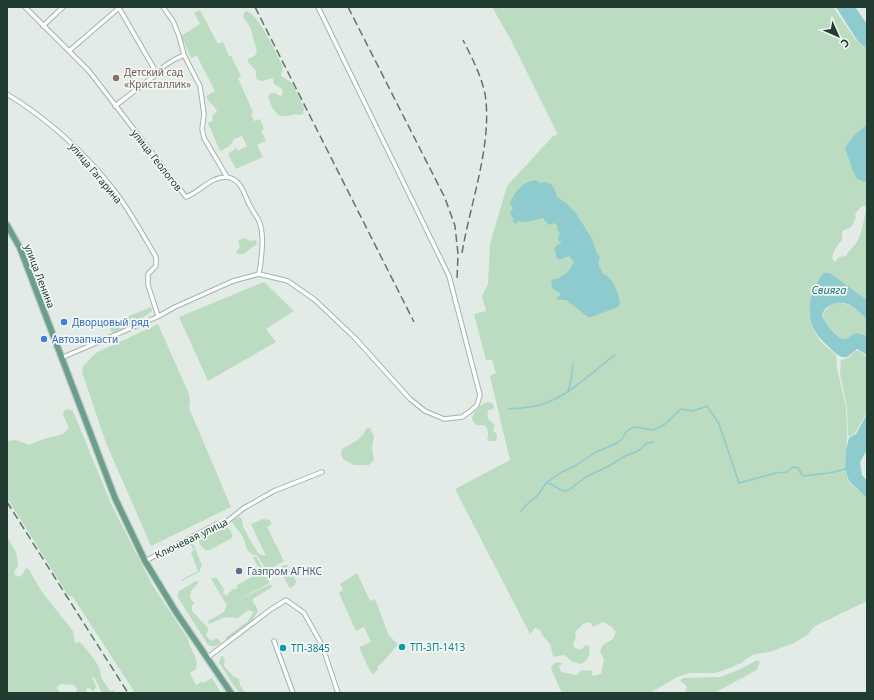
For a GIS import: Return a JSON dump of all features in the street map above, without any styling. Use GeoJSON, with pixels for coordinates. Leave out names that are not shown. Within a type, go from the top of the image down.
{"type":"FeatureCollection","features":[{"type":"Feature","properties":{"kind":"main road","name":"улица Ленина"},"geometry":{"type":"LineString","coordinates":[[7,225],[20,248],[115,498],[145,561],[176,612],[231,693]]}},
{"type":"Feature","properties":{"kind":"street","name":"улица Геологов"},"geometry":{"type":"LineString","coordinates":[[25,7],[89,71],[186,197],[212,180],[227,177]]}},
{"type":"Feature","properties":{"kind":"street"},"geometry":{"type":"LineString","coordinates":[[43,26],[63,7]]}},
{"type":"Feature","properties":{"kind":"street"},"geometry":{"type":"LineString","coordinates":[[69,51],[120,7],[156,72]]}},
{"type":"Feature","properties":{"kind":"street"},"geometry":{"type":"LineString","coordinates":[[163,7],[176,28],[184,55],[200,86],[204,114],[202,129],[204,138],[227,177],[239,184],[258,218],[262,236],[259,274]]}},
{"type":"Feature","properties":{"kind":"street"},"geometry":{"type":"LineString","coordinates":[[61,358],[158,316],[233,281],[259,274],[288,282],[314,300],[355,338],[410,398],[425,411],[444,419],[450,419],[467,415],[477,405],[480,395],[449,276],[318,7]]}},
{"type":"Feature","properties":{"kind":"street"},"geometry":{"type":"LineString","coordinates":[[115,106],[154,76],[156,72],[173,60],[184,55]]}},
{"type":"Feature","properties":{"kind":"street","name":"улица Гагарина"},"geometry":{"type":"LineString","coordinates":[[7,94],[38,115],[73,143],[114,190],[156,257],[156,266],[148,274],[148,286],[158,316]]}},
{"type":"Feature","properties":{"kind":"street","name":"Ключевая улица"},"geometry":{"type":"LineString","coordinates":[[145,561],[217,524],[225,523],[260,498],[322,472]]}},
{"type":"Feature","properties":{"kind":"street"},"geometry":{"type":"LineString","coordinates":[[207,658],[270,610],[286,600],[304,613],[322,645],[338,693]]}},
{"type":"Feature","properties":{"kind":"street"},"geometry":{"type":"LineString","coordinates":[[274,641],[292,693]]}},
{"type":"Feature","properties":{"kind":"green space"},"geometry":{"type":"Polygon","coordinates":[[[492,7],[833,7],[855,39],[867,49],[867,125],[854,135],[845,148],[852,169],[864,182],[867,181],[867,300],[830,273],[818,279],[812,293],[809,312],[814,331],[820,341],[836,355],[837,369],[846,407],[847,435],[845,469],[848,481],[867,498],[867,601],[815,626],[806,636],[794,643],[770,652],[755,654],[741,663],[722,671],[714,673],[690,673],[677,677],[650,693],[562,693],[551,669],[553,665],[559,662],[563,664],[559,666],[561,672],[576,675],[582,670],[593,671],[591,674],[594,676],[601,674],[604,660],[600,651],[603,645],[613,639],[616,632],[612,627],[603,622],[593,627],[590,622],[584,623],[575,632],[576,638],[573,643],[574,647],[580,650],[586,645],[589,646],[589,654],[585,661],[581,664],[573,662],[564,655],[554,657],[550,644],[540,630],[535,628],[530,634],[455,489],[510,460],[490,376],[496,373],[492,360],[486,360],[474,314],[486,311],[482,296],[488,284],[490,244],[507,186],[553,136],[558,135],[511,40],[492,7]],[[862,206],[855,214],[856,218],[851,227],[842,231],[842,240],[832,257],[835,262],[839,257],[846,256],[858,240],[864,220],[865,206],[862,206]]]}},
{"type":"Feature","properties":{"kind":"green space"},"geometry":{"type":"Polygon","coordinates":[[[200,10],[218,44],[223,42],[229,56],[231,56],[241,76],[238,78],[253,112],[251,114],[254,121],[260,119],[264,129],[261,131],[266,141],[257,145],[263,157],[236,169],[228,154],[236,148],[238,151],[247,146],[242,136],[234,139],[230,146],[220,151],[208,123],[213,121],[212,116],[217,111],[206,96],[215,91],[197,56],[191,58],[181,36],[200,24],[194,13],[200,10]]]}},
{"type":"Feature","properties":{"kind":"green space"},"geometry":{"type":"Polygon","coordinates":[[[246,11],[251,13],[267,35],[283,67],[281,76],[292,83],[304,108],[303,114],[283,116],[279,115],[272,107],[268,97],[269,94],[275,93],[280,96],[282,95],[283,91],[274,84],[272,78],[263,81],[258,80],[256,78],[256,71],[248,62],[248,59],[255,55],[257,51],[250,27],[243,17],[246,11]]]}},
{"type":"Feature","properties":{"kind":"green space"},"geometry":{"type":"Polygon","coordinates":[[[244,238],[250,241],[256,240],[257,244],[244,254],[237,254],[236,252],[240,247],[238,241],[244,238]]]}},
{"type":"Feature","properties":{"kind":"green space"},"geometry":{"type":"Polygon","coordinates":[[[264,282],[294,311],[266,329],[276,342],[208,381],[179,317],[264,282]]]}},
{"type":"Feature","properties":{"kind":"green space"},"geometry":{"type":"Polygon","coordinates":[[[838,302],[852,306],[867,319],[867,336],[860,333],[845,339],[838,336],[831,329],[823,316],[823,313],[831,304],[838,302]]]}},
{"type":"Feature","properties":{"kind":"green space"},"geometry":{"type":"Polygon","coordinates":[[[151,307],[152,311],[141,319],[114,333],[111,332],[110,328],[116,325],[120,320],[151,307]]]}},
{"type":"Feature","properties":{"kind":"green space"},"geometry":{"type":"Polygon","coordinates":[[[158,324],[189,394],[189,408],[231,507],[151,546],[106,443],[82,372],[83,366],[96,353],[158,324]]]}},
{"type":"Feature","properties":{"kind":"green space"},"geometry":{"type":"Polygon","coordinates":[[[855,351],[859,351],[867,357],[867,412],[855,433],[850,437],[848,435],[847,407],[840,374],[841,360],[848,358],[855,351]]]}},
{"type":"Feature","properties":{"kind":"green space"},"geometry":{"type":"Polygon","coordinates":[[[487,402],[492,403],[494,407],[493,409],[488,410],[488,415],[489,419],[495,425],[493,430],[497,435],[496,440],[494,441],[487,441],[487,428],[483,425],[476,425],[472,419],[473,415],[480,406],[487,402]]]}},
{"type":"Feature","properties":{"kind":"green space"},"geometry":{"type":"Polygon","coordinates":[[[67,409],[73,411],[111,504],[153,586],[188,639],[197,661],[196,669],[190,673],[196,685],[212,678],[221,693],[135,693],[73,597],[68,595],[7,498],[7,441],[16,440],[29,445],[63,434],[69,428],[63,414],[67,409]]]}},
{"type":"Feature","properties":{"kind":"green space"},"geometry":{"type":"Polygon","coordinates":[[[367,428],[370,428],[374,436],[372,448],[374,460],[369,465],[354,465],[343,459],[341,454],[342,449],[362,436],[367,428]]]}},
{"type":"Feature","properties":{"kind":"green space"},"geometry":{"type":"Polygon","coordinates":[[[239,517],[242,519],[243,527],[259,554],[266,556],[251,524],[263,519],[270,520],[272,524],[267,527],[284,561],[272,568],[271,566],[270,572],[267,571],[257,555],[253,555],[247,550],[243,537],[232,522],[239,517]]]}},
{"type":"Feature","properties":{"kind":"green space"},"geometry":{"type":"Polygon","coordinates":[[[217,525],[230,529],[232,538],[210,550],[205,550],[198,538],[200,534],[217,525]]]}},
{"type":"Feature","properties":{"kind":"green space"},"geometry":{"type":"Polygon","coordinates":[[[7,537],[16,552],[18,566],[14,572],[15,575],[19,577],[23,574],[25,569],[27,568],[29,570],[42,592],[73,631],[75,643],[80,642],[90,654],[97,663],[101,677],[110,691],[114,690],[115,693],[102,693],[94,677],[92,678],[96,686],[94,691],[87,687],[86,693],[76,693],[77,688],[73,685],[61,684],[57,687],[57,689],[61,693],[7,693],[7,537]]]}},
{"type":"Feature","properties":{"kind":"green space"},"geometry":{"type":"Polygon","coordinates":[[[191,541],[202,565],[199,572],[182,581],[181,580],[198,571],[191,552],[194,550],[191,545],[187,545],[188,542],[191,541]]]}},
{"type":"Feature","properties":{"kind":"green space"},"geometry":{"type":"Polygon","coordinates":[[[256,556],[270,583],[230,604],[269,585],[272,587],[253,599],[253,603],[258,611],[255,616],[227,640],[225,639],[226,637],[247,622],[254,612],[248,610],[238,618],[225,617],[209,624],[208,621],[224,612],[227,605],[211,579],[216,577],[224,589],[223,593],[226,596],[233,589],[237,588],[237,585],[261,572],[253,557],[256,556]]]}},
{"type":"Feature","properties":{"kind":"green space"},"geometry":{"type":"Polygon","coordinates":[[[284,565],[287,565],[296,581],[295,585],[291,588],[279,569],[284,565]]]}},
{"type":"Feature","properties":{"kind":"green space"},"geometry":{"type":"Polygon","coordinates":[[[357,573],[370,601],[375,599],[389,636],[398,644],[377,667],[378,669],[373,675],[359,647],[371,642],[364,627],[356,631],[339,593],[343,590],[340,584],[357,573]]]}},
{"type":"Feature","properties":{"kind":"green space"},"geometry":{"type":"Polygon","coordinates":[[[196,581],[199,582],[191,591],[190,598],[195,604],[192,605],[192,611],[208,628],[206,635],[209,639],[213,641],[216,638],[219,640],[221,643],[216,646],[208,645],[177,596],[179,591],[196,581]]]}},
{"type":"Feature","properties":{"kind":"green space"},"geometry":{"type":"Polygon","coordinates":[[[221,656],[223,656],[225,661],[224,666],[233,676],[239,679],[240,685],[245,693],[239,693],[219,663],[221,656]]]}},
{"type":"Feature","properties":{"kind":"green space"},"geometry":{"type":"Polygon","coordinates":[[[757,660],[760,662],[757,670],[714,693],[685,693],[687,686],[680,681],[683,678],[720,677],[741,669],[757,660]]]}},
{"type":"Feature","properties":{"kind":"water"},"geometry":{"type":"Polygon","coordinates":[[[836,7],[855,7],[867,24],[867,49],[857,40],[836,7]]]}},
{"type":"Feature","properties":{"kind":"water"},"geometry":{"type":"Polygon","coordinates":[[[867,125],[867,181],[864,182],[857,179],[845,148],[854,135],[867,125]]]}},
{"type":"Feature","properties":{"kind":"water"},"geometry":{"type":"Polygon","coordinates":[[[536,180],[539,183],[549,183],[555,190],[557,197],[566,203],[576,213],[592,239],[597,254],[600,257],[598,264],[602,270],[602,273],[610,279],[616,289],[620,301],[618,307],[588,317],[566,300],[558,300],[556,298],[561,295],[553,289],[551,282],[553,279],[560,278],[565,274],[574,262],[569,256],[559,260],[556,257],[554,250],[556,246],[562,242],[559,241],[558,237],[560,234],[557,228],[558,226],[554,223],[549,225],[543,218],[527,222],[518,221],[516,224],[513,222],[513,218],[510,213],[513,209],[510,203],[517,191],[523,185],[536,180]]]}},
{"type":"Feature","properties":{"kind":"water","name":"Свияга"},"geometry":{"type":"Polygon","coordinates":[[[824,273],[830,273],[867,300],[867,319],[852,306],[843,303],[834,303],[830,305],[822,315],[825,322],[837,336],[841,338],[847,339],[857,333],[867,336],[867,355],[857,349],[847,357],[839,356],[821,339],[815,331],[810,316],[810,300],[815,285],[824,273]]]}},
{"type":"Feature","properties":{"kind":"water"},"geometry":{"type":"Polygon","coordinates":[[[867,414],[867,450],[860,462],[862,475],[867,481],[867,498],[849,481],[845,469],[846,450],[849,438],[856,434],[867,414]]]}},
{"type":"Feature","properties":{"kind":"waterway"},"geometry":{"type":"LineString","coordinates":[[509,409],[526,408],[553,400],[572,389],[615,355]]}},
{"type":"Feature","properties":{"kind":"waterway"},"geometry":{"type":"LineString","coordinates":[[568,391],[573,363]]}},
{"type":"Feature","properties":{"kind":"waterway"},"geometry":{"type":"LineString","coordinates":[[521,511],[537,496],[546,483],[562,472],[575,466],[594,453],[617,443],[630,429],[634,427],[654,430],[665,424],[681,409],[693,411],[707,406],[719,424],[739,483],[776,473],[787,472],[793,467],[798,468],[803,476],[829,473],[846,469]]}},
{"type":"Feature","properties":{"kind":"waterway"},"geometry":{"type":"LineString","coordinates":[[546,483],[551,484],[561,490],[569,490],[584,478],[609,466],[625,456],[638,451],[647,443],[654,442]]}},
{"type":"Feature","properties":{"kind":"railway"},"geometry":{"type":"LineString","coordinates":[[255,7],[414,322]]}},
{"type":"Feature","properties":{"kind":"railway"},"geometry":{"type":"LineString","coordinates":[[348,7],[445,198],[455,226],[458,254],[457,280]]}},
{"type":"Feature","properties":{"kind":"railway"},"geometry":{"type":"LineString","coordinates":[[462,253],[480,174],[486,133],[487,113],[485,94],[481,80],[463,40]]}},
{"type":"Feature","properties":{"kind":"railway"},"geometry":{"type":"LineString","coordinates":[[7,502],[128,693]]}},
{"type":"Feature","properties":{"kind":"place","name":"Детский сад «Кристаллик»"},"geometry":{"type":"Point","coordinates":[116,78]}},
{"type":"Feature","properties":{"kind":"place","name":"Дворцовый ряд"},"geometry":{"type":"Point","coordinates":[64,322]}},
{"type":"Feature","properties":{"kind":"place","name":"Автозапчасти"},"geometry":{"type":"Point","coordinates":[44,339]}},
{"type":"Feature","properties":{"kind":"place","name":"Газпром АГНКС"},"geometry":{"type":"Point","coordinates":[239,571]}},
{"type":"Feature","properties":{"kind":"place","name":"ТП-ЗП-1413"},"geometry":{"type":"Point","coordinates":[402,647]}},
{"type":"Feature","properties":{"kind":"place","name":"ТП-3845"},"geometry":{"type":"Point","coordinates":[283,648]}}]}
